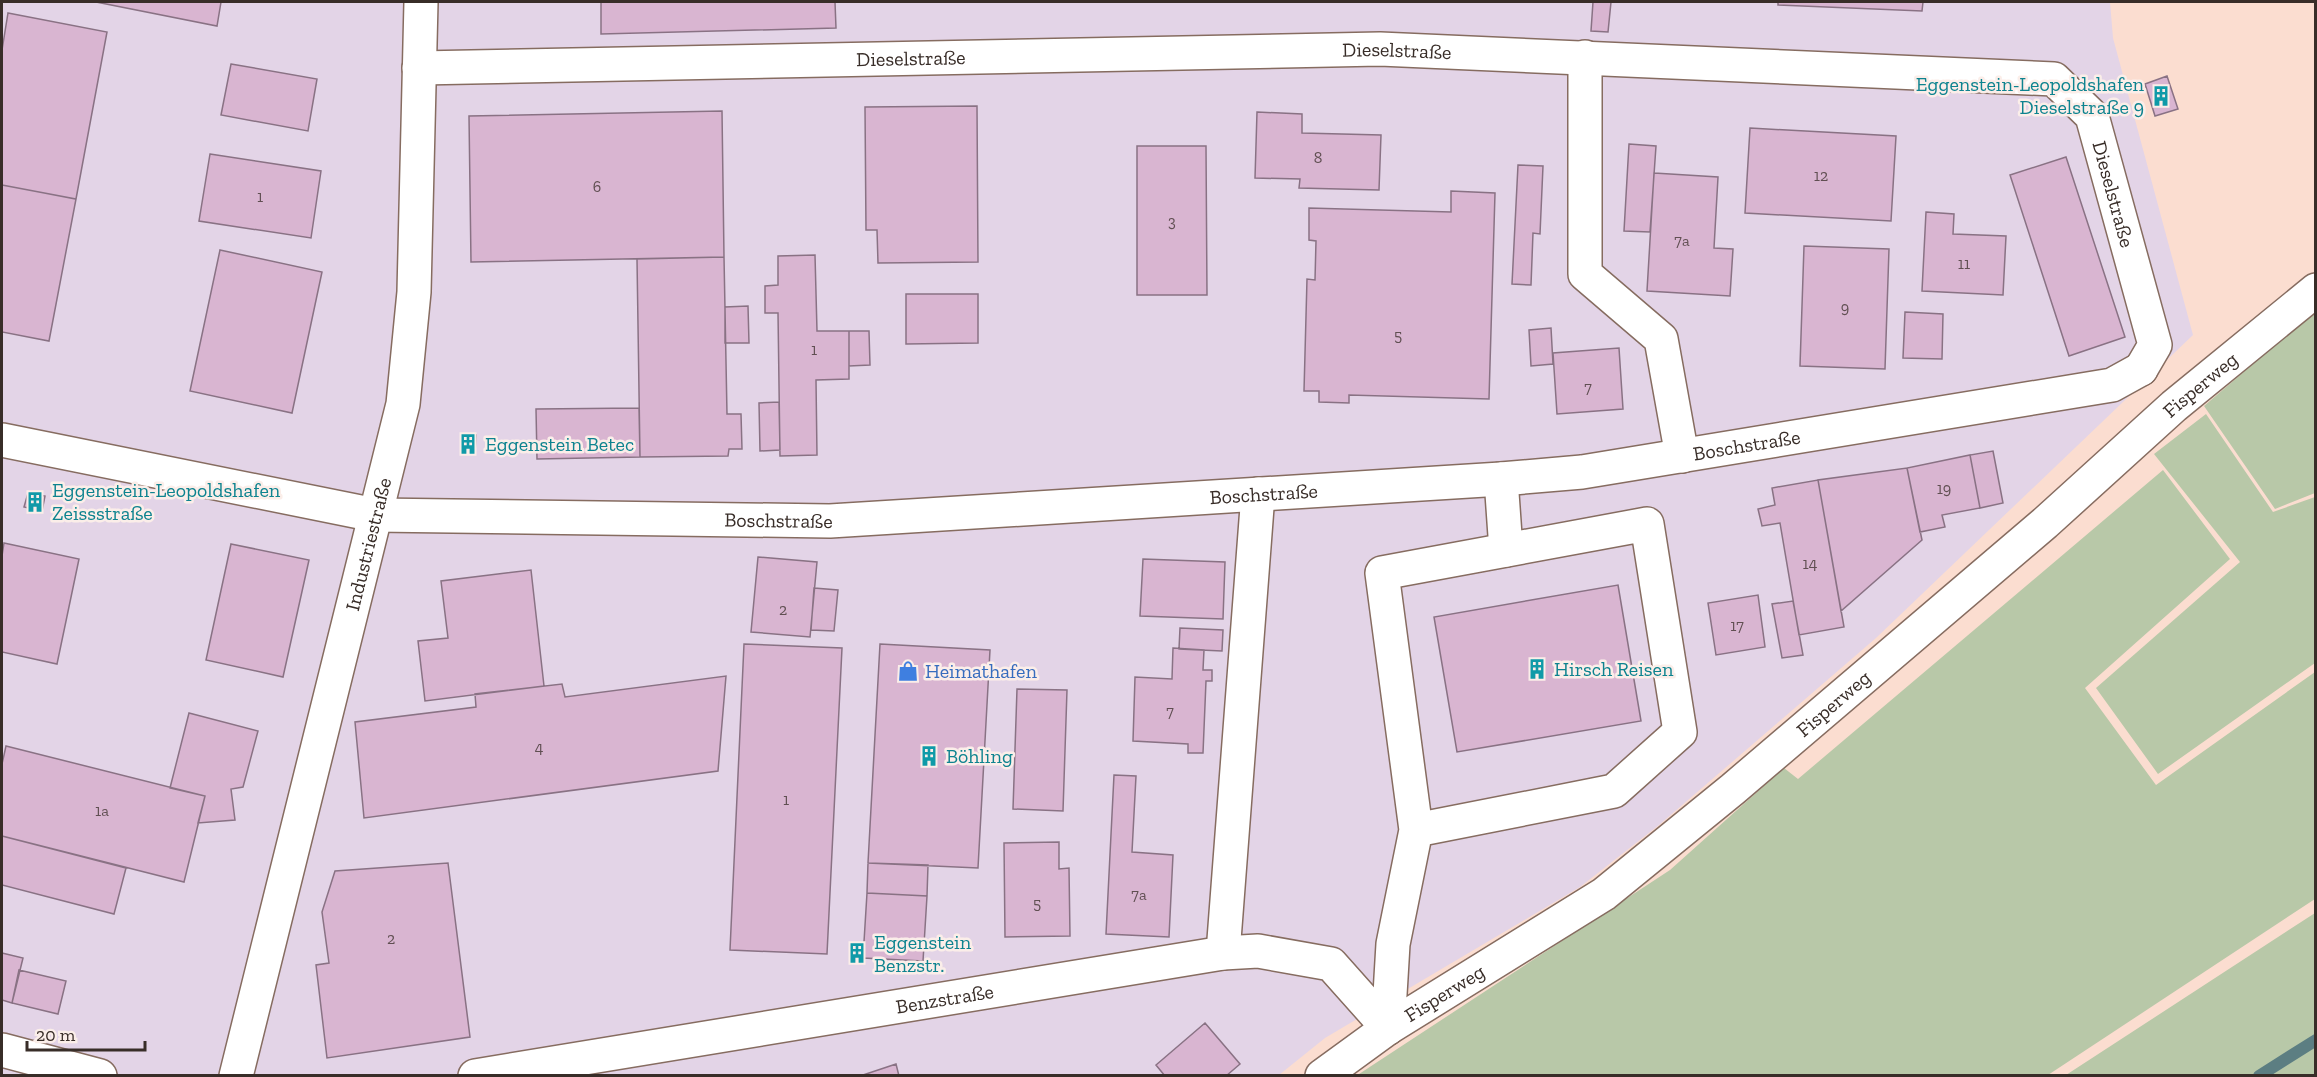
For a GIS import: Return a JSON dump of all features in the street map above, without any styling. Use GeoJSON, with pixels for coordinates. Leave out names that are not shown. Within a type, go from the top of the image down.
{"type":"FeatureCollection","features":[{"type":"Feature","properties":{"kind":"street","name":"Industriestraße"},"geometry":{"type":"LineString","coordinates":[[236,1076],[403,404],[412,314],[421,2]]}},
{"type":"Feature","properties":{"kind":"street","name":"Dieselstraße"},"geometry":{"type":"LineString","coordinates":[[419,68],[1380,49],[2054,79],[2092,116],[2155,345],[2141,369]]}},
{"type":"Feature","properties":{"kind":"street"},"geometry":{"type":"LineString","coordinates":[[1585,57],[1586,274],[1661,339],[1682,456]]}},
{"type":"Feature","properties":{"kind":"street","name":"Fisperweg"},"geometry":{"type":"LineString","coordinates":[[1322,1076],[1388,1028],[1604,894],[1733,789],[2045,524],[2174,406],[2316,290]]}},
{"type":"Feature","properties":{"kind":"street"},"geometry":{"type":"LineString","coordinates":[[2141,369],[2174,406]]}},
{"type":"Feature","properties":{"kind":"street","name":"Boschstraße"},"geometry":{"type":"LineString","coordinates":[[2,440],[375,515],[830,521],[1582,472],[2112,385],[2141,369]]}},
{"type":"Feature","properties":{"kind":"street"},"geometry":{"type":"LineString","coordinates":[[1501,479],[1506,550]]}},
{"type":"Feature","properties":{"kind":"street"},"geometry":{"type":"LineString","coordinates":[[1223,953],[1258,494]]}},
{"type":"Feature","properties":{"kind":"street"},"geometry":{"type":"LineString","coordinates":[[1388,1028],[1393,944],[1416,830],[1382,573],[1647,524],[1680,732],[1614,791],[1416,830]]}},
{"type":"Feature","properties":{"kind":"street","name":"Benzstraße"},"geometry":{"type":"LineString","coordinates":[[475,1076],[1223,953],[1258,951],[1331,964],[1388,1028]]}},
{"type":"Feature","properties":{"kind":"street"},"geometry":{"type":"LineString","coordinates":[[2,1050],[100,1076]]}},
{"type":"Feature","properties":{"kind":"shaded area"},"geometry":{"type":"Polygon","coordinates":[[[2,2],[2110,2],[2113,38],[2193,335],[1876,638],[1659,825],[1580,887],[1325,1038],[1279,1075],[2,1076],[2,2]]]}},
{"type":"Feature","properties":{"kind":"green space"},"geometry":{"type":"Polygon","coordinates":[[[2315,311],[2315,493],[2275,509],[2204,406],[2315,311]]]}},
{"type":"Feature","properties":{"kind":"green space"},"geometry":{"type":"Polygon","coordinates":[[[2206,414],[2273,512],[2315,497],[2315,663],[2158,774],[2096,688],[2240,562],[2154,454],[2206,414]]]}},
{"type":"Feature","properties":{"kind":"green space"},"geometry":{"type":"Polygon","coordinates":[[[2163,470],[2230,559],[2085,688],[2156,785],[2315,672],[2315,899],[2048,1075],[1356,1076],[1670,870],[1784,768],[1798,779],[2163,470]]]}},
{"type":"Feature","properties":{"kind":"green space"},"geometry":{"type":"Polygon","coordinates":[[[2315,913],[2315,1075],[2066,1075],[2315,913]]]}},
{"type":"Feature","properties":{"kind":"building"},"geometry":{"type":"Polygon","coordinates":[[[96,2],[221,2],[217,26],[96,2]]]}},
{"type":"Feature","properties":{"kind":"building"},"geometry":{"type":"Polygon","coordinates":[[[601,2],[835,2],[836,28],[601,34],[601,2]]]}},
{"type":"Feature","properties":{"kind":"building"},"geometry":{"type":"Polygon","coordinates":[[[1593,2],[1611,2],[1608,32],[1591,31],[1593,2]]]}},
{"type":"Feature","properties":{"kind":"building"},"geometry":{"type":"Polygon","coordinates":[[[1778,2],[1923,2],[1922,11],[1778,5],[1778,2]]]}},
{"type":"Feature","properties":{"kind":"building"},"geometry":{"type":"Polygon","coordinates":[[[8,13],[107,32],[76,199],[2,185],[2,50],[8,13]]]}},
{"type":"Feature","properties":{"kind":"building"},"geometry":{"type":"Polygon","coordinates":[[[231,64],[317,79],[308,131],[221,115],[231,64]]]}},
{"type":"Feature","properties":{"kind":"building","name":"Eggenstein-Leopoldshafen Dieselstraße 9"},"geometry":{"type":"Polygon","coordinates":[[[2167,76],[2178,109],[2155,116],[2145,84],[2167,76]]]}},
{"type":"Feature","properties":{"kind":"building"},"geometry":{"type":"Polygon","coordinates":[[[977,106],[978,262],[878,263],[877,230],[866,230],[865,107],[977,106]]]}},
{"type":"Feature","properties":{"kind":"building"},"geometry":{"type":"Polygon","coordinates":[[[722,111],[724,257],[471,262],[469,116],[722,111]]]}},
{"type":"Feature","properties":{"kind":"building"},"geometry":{"type":"Polygon","coordinates":[[[1257,112],[1302,114],[1302,133],[1381,135],[1379,190],[1299,188],[1300,179],[1255,178],[1257,112]]]}},
{"type":"Feature","properties":{"kind":"building"},"geometry":{"type":"Polygon","coordinates":[[[1750,128],[1896,136],[1891,221],[1745,213],[1750,128]]]}},
{"type":"Feature","properties":{"kind":"building"},"geometry":{"type":"Polygon","coordinates":[[[1629,144],[1656,146],[1650,232],[1624,231],[1629,144]]]}},
{"type":"Feature","properties":{"kind":"building"},"geometry":{"type":"Polygon","coordinates":[[[1137,146],[1206,146],[1207,295],[1137,295],[1137,146]]]}},
{"type":"Feature","properties":{"kind":"building"},"geometry":{"type":"Polygon","coordinates":[[[210,154],[321,171],[311,238],[199,221],[210,154]]]}},
{"type":"Feature","properties":{"kind":"building"},"geometry":{"type":"Polygon","coordinates":[[[2066,157],[2125,337],[2069,356],[2010,175],[2066,157]]]}},
{"type":"Feature","properties":{"kind":"building"},"geometry":{"type":"Polygon","coordinates":[[[1518,165],[1543,166],[1540,234],[1533,233],[1531,285],[1512,284],[1518,165]]]}},
{"type":"Feature","properties":{"kind":"building"},"geometry":{"type":"Polygon","coordinates":[[[1654,173],[1718,177],[1714,248],[1733,249],[1730,296],[1647,291],[1654,173]]]}},
{"type":"Feature","properties":{"kind":"building"},"geometry":{"type":"Polygon","coordinates":[[[2,185],[76,199],[49,341],[2,332],[2,185]]]}},
{"type":"Feature","properties":{"kind":"building"},"geometry":{"type":"Polygon","coordinates":[[[1451,191],[1495,193],[1489,399],[1349,395],[1349,403],[1319,402],[1319,391],[1304,391],[1307,279],[1315,280],[1316,241],[1309,240],[1309,208],[1451,212],[1451,191]]]}},
{"type":"Feature","properties":{"kind":"building"},"geometry":{"type":"Polygon","coordinates":[[[1926,212],[1954,214],[1953,234],[2006,236],[2003,295],[1922,291],[1926,212]]]}},
{"type":"Feature","properties":{"kind":"building"},"geometry":{"type":"Polygon","coordinates":[[[1804,246],[1889,249],[1885,369],[1800,366],[1804,246]]]}},
{"type":"Feature","properties":{"kind":"building"},"geometry":{"type":"Polygon","coordinates":[[[220,250],[322,272],[292,413],[190,391],[220,250]]]}},
{"type":"Feature","properties":{"kind":"building"},"geometry":{"type":"Polygon","coordinates":[[[815,255],[817,331],[849,331],[849,379],[816,380],[817,455],[780,456],[778,313],[765,313],[765,286],[778,285],[778,256],[815,255]]]}},
{"type":"Feature","properties":{"kind":"building"},"geometry":{"type":"Polygon","coordinates":[[[724,257],[727,414],[741,414],[742,449],[729,449],[728,456],[640,457],[637,259],[724,257]]]}},
{"type":"Feature","properties":{"kind":"building"},"geometry":{"type":"Polygon","coordinates":[[[906,294],[978,294],[978,343],[906,344],[906,294]]]}},
{"type":"Feature","properties":{"kind":"building"},"geometry":{"type":"Polygon","coordinates":[[[748,306],[749,343],[725,343],[725,307],[748,306]]]}},
{"type":"Feature","properties":{"kind":"building"},"geometry":{"type":"Polygon","coordinates":[[[1905,312],[1943,314],[1942,359],[1903,358],[1905,312]]]}},
{"type":"Feature","properties":{"kind":"building"},"geometry":{"type":"Polygon","coordinates":[[[1551,328],[1553,364],[1531,366],[1529,330],[1551,328]]]}},
{"type":"Feature","properties":{"kind":"building"},"geometry":{"type":"Polygon","coordinates":[[[849,331],[869,331],[870,365],[849,366],[849,331]]]}},
{"type":"Feature","properties":{"kind":"building"},"geometry":{"type":"Polygon","coordinates":[[[1619,348],[1623,409],[1557,414],[1553,353],[1619,348]]]}},
{"type":"Feature","properties":{"kind":"building"},"geometry":{"type":"Polygon","coordinates":[[[779,402],[780,450],[760,451],[759,403],[779,402]]]}},
{"type":"Feature","properties":{"kind":"building"},"geometry":{"type":"Polygon","coordinates":[[[639,408],[640,457],[537,459],[536,409],[639,408]]]}},
{"type":"Feature","properties":{"kind":"building","name":"Eggenstein Betec"},"geometry":{"type":"Polygon","coordinates":[[[462,434],[476,435],[475,453],[461,452],[462,434]]]}},
{"type":"Feature","properties":{"kind":"building"},"geometry":{"type":"Polygon","coordinates":[[[1993,451],[2003,503],[1980,508],[1970,455],[1993,451]]]}},
{"type":"Feature","properties":{"kind":"building"},"geometry":{"type":"Polygon","coordinates":[[[1970,455],[1980,508],[1942,515],[1945,527],[1920,532],[1907,468],[1970,455]]]}},
{"type":"Feature","properties":{"kind":"building"},"geometry":{"type":"Polygon","coordinates":[[[1907,468],[1922,540],[1841,611],[1818,480],[1907,468]]]}},
{"type":"Feature","properties":{"kind":"building"},"geometry":{"type":"Polygon","coordinates":[[[1818,480],[1844,627],[1799,635],[1780,523],[1762,526],[1758,509],[1775,505],[1772,488],[1818,480]]]}},
{"type":"Feature","properties":{"kind":"building","name":"Eggenstein-Leopoldshafen Zeissstraße"},"geometry":{"type":"Polygon","coordinates":[[[28,493],[45,496],[42,511],[24,507],[28,493]]]}},
{"type":"Feature","properties":{"kind":"building"},"geometry":{"type":"Polygon","coordinates":[[[4,543],[79,559],[57,664],[2,652],[4,543]]]}},
{"type":"Feature","properties":{"kind":"building"},"geometry":{"type":"Polygon","coordinates":[[[231,544],[309,560],[283,677],[206,660],[231,544]]]}},
{"type":"Feature","properties":{"kind":"building"},"geometry":{"type":"Polygon","coordinates":[[[758,557],[817,562],[810,637],[751,632],[758,557]]]}},
{"type":"Feature","properties":{"kind":"building"},"geometry":{"type":"Polygon","coordinates":[[[1143,559],[1225,562],[1223,619],[1140,616],[1143,559]]]}},
{"type":"Feature","properties":{"kind":"building"},"geometry":{"type":"Polygon","coordinates":[[[531,570],[544,686],[425,701],[418,641],[448,638],[441,581],[531,570]]]}},
{"type":"Feature","properties":{"kind":"building","name":"Hirsch Reisen"},"geometry":{"type":"Polygon","coordinates":[[[1618,585],[1641,721],[1457,752],[1434,617],[1618,585]]]}},
{"type":"Feature","properties":{"kind":"building"},"geometry":{"type":"Polygon","coordinates":[[[814,588],[838,590],[834,631],[811,630],[814,588]]]}},
{"type":"Feature","properties":{"kind":"building"},"geometry":{"type":"Polygon","coordinates":[[[1758,595],[1765,647],[1716,655],[1708,603],[1758,595]]]}},
{"type":"Feature","properties":{"kind":"building"},"geometry":{"type":"Polygon","coordinates":[[[1793,601],[1803,655],[1782,658],[1772,604],[1793,601]]]}},
{"type":"Feature","properties":{"kind":"building"},"geometry":{"type":"Polygon","coordinates":[[[1180,628],[1223,630],[1222,651],[1179,649],[1180,628]]]}},
{"type":"Feature","properties":{"kind":"building"},"geometry":{"type":"Polygon","coordinates":[[[744,644],[842,648],[827,954],[730,950],[744,644]]]}},
{"type":"Feature","properties":{"kind":"building","name":"Böhling"},"geometry":{"type":"Polygon","coordinates":[[[880,644],[990,650],[978,868],[868,863],[880,644]]]}},
{"type":"Feature","properties":{"kind":"building"},"geometry":{"type":"Polygon","coordinates":[[[1173,648],[1204,650],[1203,670],[1212,670],[1212,681],[1206,681],[1203,753],[1188,753],[1188,744],[1133,741],[1135,677],[1172,679],[1173,648]]]}},
{"type":"Feature","properties":{"kind":"building"},"geometry":{"type":"Polygon","coordinates":[[[726,676],[718,771],[364,818],[355,722],[476,707],[475,694],[562,684],[565,697],[726,676]]]}},
{"type":"Feature","properties":{"kind":"building"},"geometry":{"type":"Polygon","coordinates":[[[1017,689],[1067,690],[1063,811],[1013,809],[1017,689]]]}},
{"type":"Feature","properties":{"kind":"building"},"geometry":{"type":"Polygon","coordinates":[[[189,713],[258,731],[243,787],[231,789],[235,820],[198,823],[205,796],[170,788],[189,713]]]}},
{"type":"Feature","properties":{"kind":"building"},"geometry":{"type":"Polygon","coordinates":[[[6,746],[205,796],[184,882],[2,836],[2,764],[6,746]]]}},
{"type":"Feature","properties":{"kind":"building"},"geometry":{"type":"Polygon","coordinates":[[[1114,775],[1136,776],[1132,852],[1173,855],[1169,937],[1106,934],[1114,775]]]}},
{"type":"Feature","properties":{"kind":"building"},"geometry":{"type":"Polygon","coordinates":[[[2,836],[126,868],[114,914],[2,885],[2,836]]]}},
{"type":"Feature","properties":{"kind":"building"},"geometry":{"type":"Polygon","coordinates":[[[1059,842],[1059,869],[1069,868],[1070,936],[1005,937],[1004,843],[1059,842]]]}},
{"type":"Feature","properties":{"kind":"building"},"geometry":{"type":"Polygon","coordinates":[[[448,863],[470,1037],[327,1058],[316,965],[329,963],[322,912],[335,871],[448,863]]]}},
{"type":"Feature","properties":{"kind":"building"},"geometry":{"type":"Polygon","coordinates":[[[868,863],[928,865],[927,896],[867,893],[868,863]]]}},
{"type":"Feature","properties":{"kind":"building"},"geometry":{"type":"Polygon","coordinates":[[[867,893],[927,896],[923,961],[863,958],[867,893]]]}},
{"type":"Feature","properties":{"kind":"building","name":"Eggenstein Benzstr."},"geometry":{"type":"Polygon","coordinates":[[[852,947],[863,948],[862,958],[851,957],[852,947]]]}},
{"type":"Feature","properties":{"kind":"building"},"geometry":{"type":"Polygon","coordinates":[[[2,953],[23,958],[12,1003],[2,1000],[2,953]]]}},
{"type":"Feature","properties":{"kind":"building"},"geometry":{"type":"Polygon","coordinates":[[[19,970],[66,981],[58,1014],[12,1003],[19,970]]]}},
{"type":"Feature","properties":{"kind":"building"},"geometry":{"type":"Polygon","coordinates":[[[1205,1023],[1240,1064],[1226,1076],[1165,1076],[1156,1065],[1205,1023]]]}},
{"type":"Feature","properties":{"kind":"building"},"geometry":{"type":"Polygon","coordinates":[[[896,1064],[899,1076],[860,1076],[896,1064]]]}},
{"type":"Feature","properties":{"kind":"waterway"},"geometry":{"type":"LineString","coordinates":[[2259,1076],[2316,1040]]}},
{"type":"Feature","properties":{"kind":"place","name":"Eggenstein-Leopoldshafen Dieselstraße 9"},"geometry":{"type":"Point","coordinates":[2161,96]}},
{"type":"Feature","properties":{"kind":"place","name":"Eggenstein Betec"},"geometry":{"type":"Point","coordinates":[468,444]}},
{"type":"Feature","properties":{"kind":"place","name":"Eggenstein-Leopoldshafen Zeissstraße"},"geometry":{"type":"Point","coordinates":[35,502]}},
{"type":"Feature","properties":{"kind":"place","name":"Hirsch Reisen"},"geometry":{"type":"Point","coordinates":[1537,669]}},
{"type":"Feature","properties":{"kind":"place","name":"Heimathafen"},"geometry":{"type":"Point","coordinates":[908,671]}},
{"type":"Feature","properties":{"kind":"place","name":"Böhling"},"geometry":{"type":"Point","coordinates":[929,756]}},
{"type":"Feature","properties":{"kind":"place","name":"Eggenstein Benzstr."},"geometry":{"type":"Point","coordinates":[857,953]}}]}
